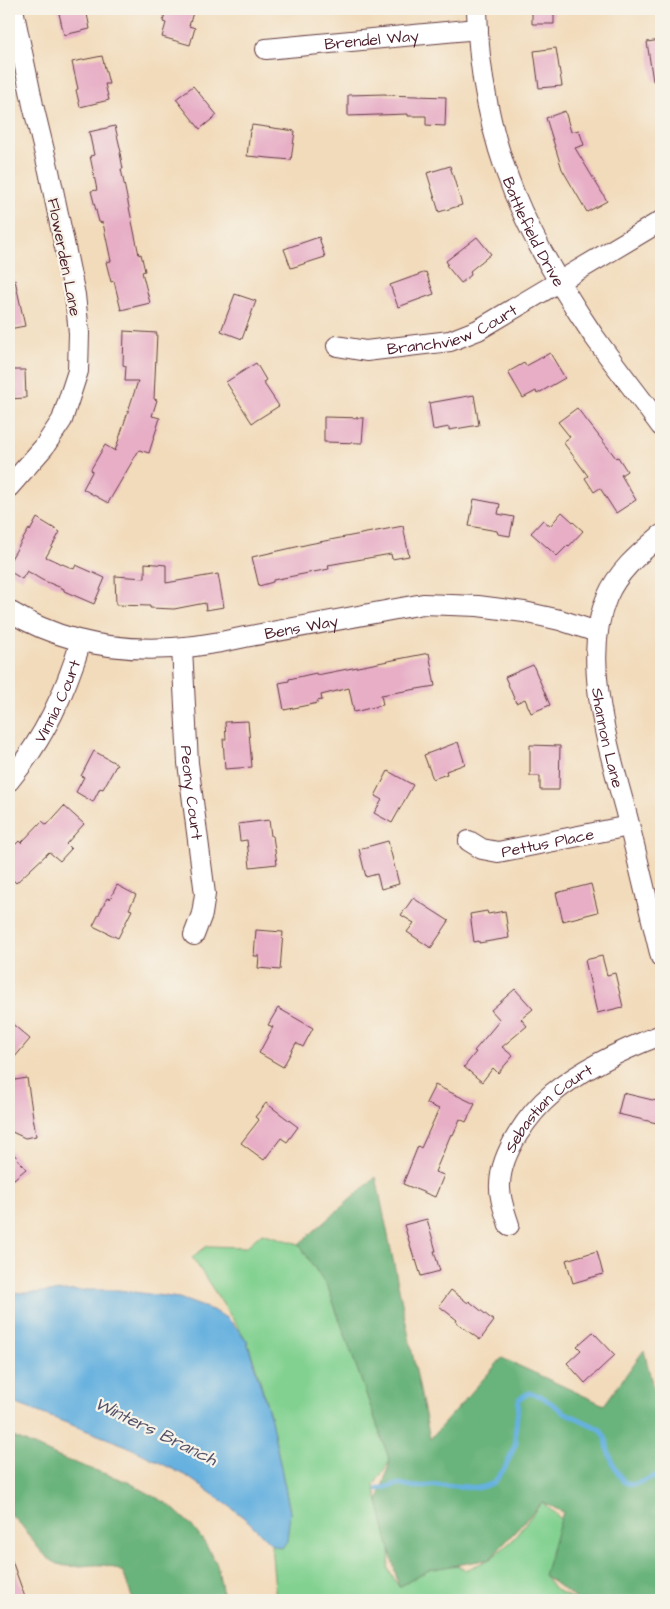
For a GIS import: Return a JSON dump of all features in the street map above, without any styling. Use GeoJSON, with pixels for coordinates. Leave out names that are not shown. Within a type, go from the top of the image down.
{"type":"FeatureCollection","features":[{"type":"Feature","properties":{"kind":"street","name":"Flowerden Lane"},"geometry":{"type":"LineString","coordinates":[[9,487],[44,447],[62,420],[78,371],[79,333],[75,296],[49,171],[32,105],[13,9]]}},
{"type":"Feature","properties":{"kind":"street","name":"Battlefield Drive"},"geometry":{"type":"LineString","coordinates":[[477,9],[483,78],[493,126],[515,194],[559,282],[593,335],[661,426]]}},
{"type":"Feature","properties":{"kind":"street","name":"Brendel Way"},"geometry":{"type":"LineString","coordinates":[[266,49],[478,29]]}},
{"type":"Feature","properties":{"kind":"street","name":"Branchview Court"},"geometry":{"type":"LineString","coordinates":[[336,346],[366,351],[450,341],[478,330],[661,221]]}},
{"type":"Feature","properties":{"kind":"street","name":"Shannon Lane"},"geometry":{"type":"LineString","coordinates":[[661,535],[633,559],[618,577],[607,596],[597,632],[600,700],[607,739],[661,957]]}},
{"type":"Feature","properties":{"kind":"street","name":"Bens Way"},"geometry":{"type":"LineString","coordinates":[[9,612],[51,632],[81,641],[144,650],[216,644],[244,636],[423,604],[478,606],[524,612],[560,620],[597,632]]}},
{"type":"Feature","properties":{"kind":"street","name":"Vinnia Court"},"geometry":{"type":"LineString","coordinates":[[9,781],[35,747],[56,710],[70,676],[81,641]]}},
{"type":"Feature","properties":{"kind":"street","name":"Peony Court"},"geometry":{"type":"LineString","coordinates":[[182,648],[188,763],[205,894],[202,914],[194,935]]}},
{"type":"Feature","properties":{"kind":"street","name":"Pettus Place"},"geometry":{"type":"LineString","coordinates":[[469,841],[482,849],[498,852],[629,826]]}},
{"type":"Feature","properties":{"kind":"street","name":"Sebastian Court"},"geometry":{"type":"LineString","coordinates":[[509,1225],[501,1199],[502,1164],[514,1140],[529,1118],[552,1094],[597,1064],[637,1044],[661,1035]]}},
{"type":"Feature","properties":{"kind":"green space"},"geometry":{"type":"Polygon","coordinates":[[[376,1177],[430,1439],[502,1358],[604,1405],[644,1350],[661,1421],[661,1600],[578,1600],[544,1575],[563,1512],[542,1502],[490,1559],[429,1570],[399,1587],[378,1502],[390,1461],[329,1290],[299,1244],[376,1177]]]}},
{"type":"Feature","properties":{"kind":"green space"},"geometry":{"type":"Polygon","coordinates":[[[262,1233],[299,1244],[329,1290],[390,1461],[374,1485],[392,1542],[388,1568],[399,1587],[429,1570],[440,1556],[466,1570],[490,1559],[512,1541],[542,1502],[570,1527],[544,1575],[556,1590],[575,1600],[276,1600],[271,1544],[282,1548],[290,1512],[271,1419],[247,1341],[192,1257],[207,1246],[246,1247],[262,1233]]]}},
{"type":"Feature","properties":{"kind":"green space"},"geometry":{"type":"Polygon","coordinates":[[[9,1435],[61,1458],[128,1482],[168,1504],[191,1525],[217,1564],[224,1600],[133,1600],[123,1572],[111,1566],[64,1566],[50,1560],[43,1554],[16,1519],[9,1514],[9,1435]]]}},
{"type":"Feature","properties":{"kind":"water"},"geometry":{"type":"Polygon","coordinates":[[[118,1290],[179,1298],[215,1311],[228,1319],[238,1329],[247,1341],[271,1419],[290,1512],[287,1541],[282,1548],[271,1544],[248,1521],[188,1477],[127,1446],[9,1401],[9,1292],[118,1290]]]}},
{"type":"Feature","properties":{"kind":"building"},"geometry":{"type":"Polygon","coordinates":[[[58,9],[86,9],[90,29],[64,35],[58,9]]]}},
{"type":"Feature","properties":{"kind":"building"},"geometry":{"type":"Polygon","coordinates":[[[166,9],[194,9],[189,26],[195,28],[190,45],[162,37],[166,23],[163,22],[166,9]]]}},
{"type":"Feature","properties":{"kind":"building"},"geometry":{"type":"Polygon","coordinates":[[[532,9],[554,9],[554,24],[532,24],[532,9]]]}},
{"type":"Feature","properties":{"kind":"building"},"geometry":{"type":"Polygon","coordinates":[[[661,40],[661,81],[653,81],[647,42],[661,40]]]}},
{"type":"Feature","properties":{"kind":"building"},"geometry":{"type":"Polygon","coordinates":[[[556,48],[562,86],[539,88],[534,51],[556,48]]]}},
{"type":"Feature","properties":{"kind":"building"},"geometry":{"type":"Polygon","coordinates":[[[102,56],[109,84],[105,84],[109,100],[80,107],[72,62],[102,56]]]}},
{"type":"Feature","properties":{"kind":"building"},"geometry":{"type":"Polygon","coordinates":[[[193,86],[217,115],[200,129],[176,99],[193,86]]]}},
{"type":"Feature","properties":{"kind":"building"},"geometry":{"type":"Polygon","coordinates":[[[386,94],[446,97],[445,126],[426,125],[426,116],[408,116],[408,114],[348,116],[348,95],[386,94]]]}},
{"type":"Feature","properties":{"kind":"building"},"geometry":{"type":"Polygon","coordinates":[[[565,111],[571,132],[579,130],[584,145],[575,148],[607,201],[587,212],[562,169],[546,118],[565,111]]]}},
{"type":"Feature","properties":{"kind":"building"},"geometry":{"type":"Polygon","coordinates":[[[252,125],[295,131],[291,160],[247,156],[252,125]]]}},
{"type":"Feature","properties":{"kind":"building"},"geometry":{"type":"Polygon","coordinates":[[[115,126],[121,152],[123,169],[121,169],[139,255],[141,254],[145,271],[142,272],[150,303],[121,310],[114,281],[111,282],[106,262],[111,261],[103,223],[99,222],[91,191],[97,190],[90,156],[94,155],[89,132],[115,126]]]}},
{"type":"Feature","properties":{"kind":"building"},"geometry":{"type":"Polygon","coordinates":[[[450,166],[462,205],[439,212],[427,173],[450,166]]]}},
{"type":"Feature","properties":{"kind":"building"},"geometry":{"type":"Polygon","coordinates":[[[319,237],[325,257],[291,268],[284,249],[319,237]]]}},
{"type":"Feature","properties":{"kind":"building"},"geometry":{"type":"Polygon","coordinates":[[[477,237],[491,254],[470,271],[471,275],[461,283],[446,265],[448,264],[446,261],[477,237]]]}},
{"type":"Feature","properties":{"kind":"building"},"geometry":{"type":"Polygon","coordinates":[[[426,272],[434,294],[398,307],[390,285],[426,272]]]}},
{"type":"Feature","properties":{"kind":"building"},"geometry":{"type":"Polygon","coordinates":[[[9,280],[15,280],[25,326],[9,329],[9,280]]]}},
{"type":"Feature","properties":{"kind":"building"},"geometry":{"type":"Polygon","coordinates":[[[235,294],[256,301],[242,339],[221,331],[235,294]]]}},
{"type":"Feature","properties":{"kind":"building"},"geometry":{"type":"Polygon","coordinates":[[[124,331],[157,333],[154,399],[157,400],[152,416],[160,418],[149,453],[139,450],[108,503],[83,489],[92,472],[91,469],[105,445],[115,451],[138,381],[125,381],[126,366],[123,365],[124,331]]]}},
{"type":"Feature","properties":{"kind":"building"},"geometry":{"type":"Polygon","coordinates":[[[550,353],[565,378],[537,394],[536,391],[523,398],[508,372],[524,363],[526,366],[550,353]]]}},
{"type":"Feature","properties":{"kind":"building"},"geometry":{"type":"Polygon","coordinates":[[[256,363],[266,380],[263,382],[279,406],[252,423],[226,382],[256,363]]]}},
{"type":"Feature","properties":{"kind":"building"},"geometry":{"type":"Polygon","coordinates":[[[9,370],[25,370],[26,398],[9,399],[9,370]]]}},
{"type":"Feature","properties":{"kind":"building"},"geometry":{"type":"Polygon","coordinates":[[[474,395],[479,425],[449,430],[449,427],[433,430],[429,403],[474,395]]]}},
{"type":"Feature","properties":{"kind":"building"},"geometry":{"type":"Polygon","coordinates":[[[577,408],[616,458],[618,457],[627,471],[621,475],[636,500],[616,513],[600,488],[594,492],[585,478],[588,476],[563,442],[570,437],[558,422],[577,408]]]}},
{"type":"Feature","properties":{"kind":"building"},"geometry":{"type":"Polygon","coordinates":[[[324,417],[364,418],[362,443],[324,442],[324,417]]]}},
{"type":"Feature","properties":{"kind":"building"},"geometry":{"type":"Polygon","coordinates":[[[474,499],[500,504],[498,514],[514,517],[510,536],[498,534],[497,531],[469,526],[474,499]]]}},
{"type":"Feature","properties":{"kind":"building"},"geometry":{"type":"Polygon","coordinates":[[[562,512],[583,531],[557,556],[531,533],[543,520],[550,526],[562,512]]]}},
{"type":"Feature","properties":{"kind":"building"},"geometry":{"type":"Polygon","coordinates":[[[37,518],[60,532],[46,557],[74,569],[76,565],[105,578],[94,604],[64,591],[64,589],[42,580],[27,571],[22,579],[9,571],[9,562],[37,518]]]}},
{"type":"Feature","properties":{"kind":"building"},"geometry":{"type":"Polygon","coordinates":[[[403,526],[409,556],[392,559],[391,554],[328,565],[329,569],[273,580],[273,582],[259,586],[252,557],[403,526]]]}},
{"type":"Feature","properties":{"kind":"building"},"geometry":{"type":"Polygon","coordinates":[[[145,563],[166,565],[166,583],[218,574],[224,607],[206,610],[205,603],[174,609],[116,605],[115,576],[145,578],[145,563]]]}},
{"type":"Feature","properties":{"kind":"building"},"geometry":{"type":"Polygon","coordinates":[[[429,653],[435,686],[381,695],[383,705],[354,712],[349,688],[321,695],[322,700],[317,701],[318,703],[284,710],[279,683],[289,681],[289,679],[429,653]]]}},
{"type":"Feature","properties":{"kind":"building"},"geometry":{"type":"Polygon","coordinates":[[[533,665],[550,705],[531,713],[525,699],[516,703],[505,677],[533,665]]]}},
{"type":"Feature","properties":{"kind":"building"},"geometry":{"type":"Polygon","coordinates":[[[248,721],[252,767],[225,769],[223,739],[226,739],[225,722],[248,721]]]}},
{"type":"Feature","properties":{"kind":"building"},"geometry":{"type":"Polygon","coordinates":[[[458,742],[465,764],[446,771],[447,774],[433,779],[424,755],[458,742]]]}},
{"type":"Feature","properties":{"kind":"building"},"geometry":{"type":"Polygon","coordinates":[[[530,745],[560,746],[559,790],[540,790],[540,776],[530,776],[530,745]]]}},
{"type":"Feature","properties":{"kind":"building"},"geometry":{"type":"Polygon","coordinates":[[[94,751],[117,764],[103,789],[100,788],[93,802],[76,792],[84,777],[81,776],[94,751]]]}},
{"type":"Feature","properties":{"kind":"building"},"geometry":{"type":"Polygon","coordinates":[[[388,771],[413,785],[392,823],[374,813],[382,800],[375,796],[388,771]]]}},
{"type":"Feature","properties":{"kind":"building"},"geometry":{"type":"Polygon","coordinates":[[[64,806],[84,824],[66,844],[71,849],[60,861],[49,852],[16,883],[9,876],[9,851],[19,841],[21,843],[42,821],[47,825],[64,806]]]}},
{"type":"Feature","properties":{"kind":"building"},"geometry":{"type":"Polygon","coordinates":[[[269,820],[277,864],[250,867],[247,840],[240,841],[238,824],[269,820]]]}},
{"type":"Feature","properties":{"kind":"building"},"geometry":{"type":"Polygon","coordinates":[[[388,841],[399,884],[381,889],[377,874],[366,877],[359,849],[388,841]]]}},
{"type":"Feature","properties":{"kind":"building"},"geometry":{"type":"Polygon","coordinates":[[[591,884],[598,912],[563,921],[556,893],[591,884]]]}},
{"type":"Feature","properties":{"kind":"building"},"geometry":{"type":"Polygon","coordinates":[[[117,885],[136,895],[129,909],[132,910],[118,938],[93,926],[107,898],[110,899],[117,885]]]}},
{"type":"Feature","properties":{"kind":"building"},"geometry":{"type":"Polygon","coordinates":[[[413,898],[449,921],[431,948],[407,932],[414,923],[401,915],[413,898]]]}},
{"type":"Feature","properties":{"kind":"building"},"geometry":{"type":"Polygon","coordinates":[[[487,911],[488,914],[505,911],[509,938],[479,943],[479,941],[474,942],[470,914],[487,911]]]}},
{"type":"Feature","properties":{"kind":"building"},"geometry":{"type":"Polygon","coordinates":[[[256,930],[283,932],[280,970],[258,968],[259,956],[254,956],[256,930]]]}},
{"type":"Feature","properties":{"kind":"building"},"geometry":{"type":"Polygon","coordinates":[[[602,956],[607,975],[615,973],[623,1007],[597,1013],[585,960],[602,956]]]}},
{"type":"Feature","properties":{"kind":"building"},"geometry":{"type":"Polygon","coordinates":[[[515,989],[533,1009],[521,1019],[527,1026],[502,1047],[513,1056],[498,1073],[493,1068],[482,1082],[464,1067],[476,1052],[474,1051],[500,1020],[491,1010],[515,989]]]}},
{"type":"Feature","properties":{"kind":"building"},"geometry":{"type":"Polygon","coordinates":[[[278,1008],[313,1028],[303,1047],[296,1043],[283,1067],[259,1053],[273,1027],[268,1025],[278,1008]]]}},
{"type":"Feature","properties":{"kind":"building"},"geometry":{"type":"Polygon","coordinates":[[[9,1021],[30,1039],[9,1064],[9,1021]]]}},
{"type":"Feature","properties":{"kind":"building"},"geometry":{"type":"Polygon","coordinates":[[[27,1078],[36,1136],[25,1138],[10,1131],[9,1099],[12,1098],[9,1081],[27,1078]]]}},
{"type":"Feature","properties":{"kind":"building"},"geometry":{"type":"Polygon","coordinates":[[[435,1085],[475,1104],[466,1122],[460,1119],[453,1135],[451,1134],[435,1172],[444,1175],[435,1197],[403,1184],[418,1146],[421,1148],[439,1109],[426,1103],[435,1085]]]}},
{"type":"Feature","properties":{"kind":"building"},"geometry":{"type":"Polygon","coordinates":[[[623,1093],[661,1102],[661,1124],[618,1114],[623,1093]]]}},
{"type":"Feature","properties":{"kind":"building"},"geometry":{"type":"Polygon","coordinates":[[[266,1103],[298,1127],[287,1142],[281,1138],[264,1160],[241,1143],[259,1120],[255,1117],[266,1103]]]}},
{"type":"Feature","properties":{"kind":"building"},"geometry":{"type":"Polygon","coordinates":[[[9,1148],[26,1169],[9,1183],[9,1148]]]}},
{"type":"Feature","properties":{"kind":"building"},"geometry":{"type":"Polygon","coordinates":[[[427,1219],[440,1271],[421,1276],[404,1225],[427,1219]]]}},
{"type":"Feature","properties":{"kind":"building"},"geometry":{"type":"Polygon","coordinates":[[[597,1251],[603,1274],[573,1283],[566,1260],[597,1251]]]}},
{"type":"Feature","properties":{"kind":"building"},"geometry":{"type":"Polygon","coordinates":[[[451,1290],[468,1303],[469,1301],[494,1321],[480,1340],[439,1306],[451,1290]]]}},
{"type":"Feature","properties":{"kind":"building"},"geometry":{"type":"Polygon","coordinates":[[[593,1332],[615,1355],[585,1383],[567,1363],[581,1350],[577,1346],[593,1332]]]}},
{"type":"Feature","properties":{"kind":"building"},"geometry":{"type":"Polygon","coordinates":[[[9,1558],[11,1558],[26,1600],[9,1600],[9,1558]]]}},
{"type":"Feature","properties":{"kind":"waterway","name":"Winters Branch"},"geometry":{"type":"LineString","coordinates":[[378,1489],[399,1484],[415,1487],[444,1485],[479,1488],[494,1483],[505,1468],[516,1443],[515,1434],[519,1399],[529,1393],[541,1396],[564,1412],[600,1429],[606,1439],[608,1451],[616,1470],[624,1482],[633,1485],[661,1474]]}}]}
